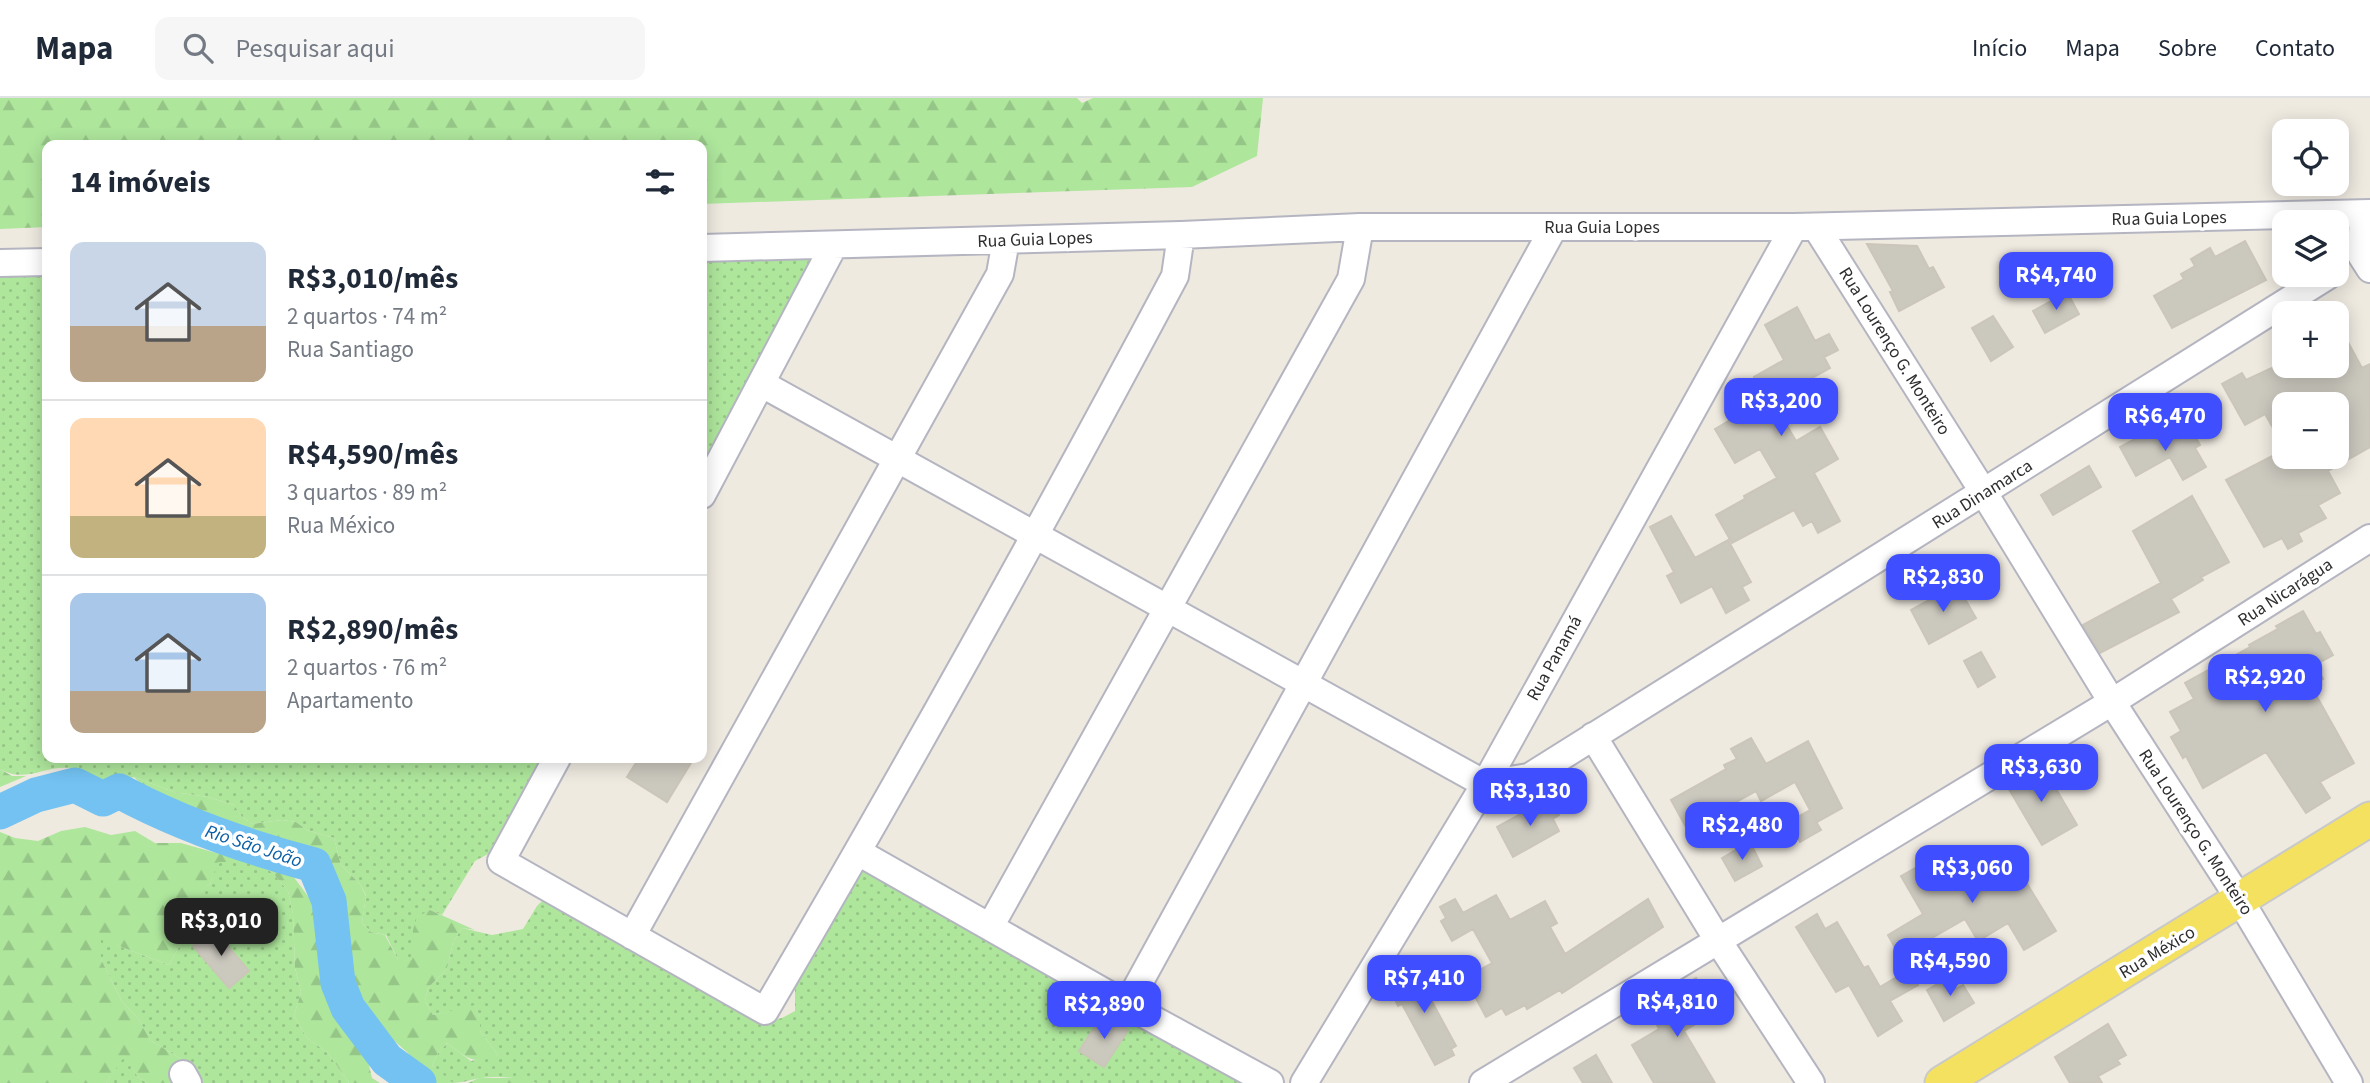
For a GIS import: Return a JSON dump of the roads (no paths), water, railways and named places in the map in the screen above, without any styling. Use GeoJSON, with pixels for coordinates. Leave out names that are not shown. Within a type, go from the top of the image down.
{"type":"FeatureCollection","features":[{"type":"Feature","properties":{"kind":"main road","name":"Rua México"},"geometry":{"type":"LineString","coordinates":[[1942,1083],[2370,819]]}},
{"type":"Feature","properties":{"kind":"street","name":"Rua Guia Lopes"},"geometry":{"type":"LineString","coordinates":[[707,248],[1360,228],[1805,227],[2367,214]]}},
{"type":"Feature","properties":{"kind":"street"},"geometry":{"type":"LineString","coordinates":[[2349,267],[2366,262],[2367,214]]}},
{"type":"Feature","properties":{"kind":"street"},"geometry":{"type":"LineString","coordinates":[[1127,1005],[1553,227]]}},
{"type":"Feature","properties":{"kind":"street","name":"Rua Lourenço G. Monteiro"},"geometry":{"type":"LineString","coordinates":[[1805,227],[1984,493],[2112,702],[2240,900],[2350,1083]]}},
{"type":"Feature","properties":{"kind":"street","name":"Rua Panamá"},"geometry":{"type":"LineString","coordinates":[[1304,1083],[1485,784],[1805,227]]}},
{"type":"Feature","properties":{"kind":"street"},"geometry":{"type":"LineString","coordinates":[[990,927],[1351,279],[1360,228]]}},
{"type":"Feature","properties":{"kind":"street"},"geometry":{"type":"LineString","coordinates":[[554,763],[501,861],[765,1012],[1036,536],[1175,276],[1181,235]]}},
{"type":"Feature","properties":{"kind":"street"},"geometry":{"type":"LineString","coordinates":[[632,936],[1000,274],[1006,240]]}},
{"type":"Feature","properties":{"kind":"street"},"geometry":{"type":"LineString","coordinates":[[707,486],[834,245]]}},
{"type":"Feature","properties":{"kind":"street"},"geometry":{"type":"LineString","coordinates":[[0,263],[42,262]]}},
{"type":"Feature","properties":{"kind":"street","name":"Rua Dinamarca"},"geometry":{"type":"LineString","coordinates":[[1485,784],[1529,777],[2310,287]]}},
{"type":"Feature","properties":{"kind":"street"},"geometry":{"type":"LineString","coordinates":[[762,384],[1485,784]]}},
{"type":"Feature","properties":{"kind":"street","name":"Rua Nicarágua"},"geometry":{"type":"LineString","coordinates":[[1483,1083],[1720,942],[2112,702],[2370,538]]}},
{"type":"Feature","properties":{"kind":"street"},"geometry":{"type":"LineString","coordinates":[[1593,736],[1811,1083]]}},
{"type":"Feature","properties":{"kind":"street"},"geometry":{"type":"LineString","coordinates":[[858,852],[1270,1083]]}},
{"type":"Feature","properties":{"kind":"waterway","name":"Rio São João"},"geometry":{"type":"LineString","coordinates":[[0,812],[36,795],[75,785],[103,799],[119,791],[214,834],[314,865],[329,901],[338,983],[348,1008],[387,1060],[419,1083]]}}]}
